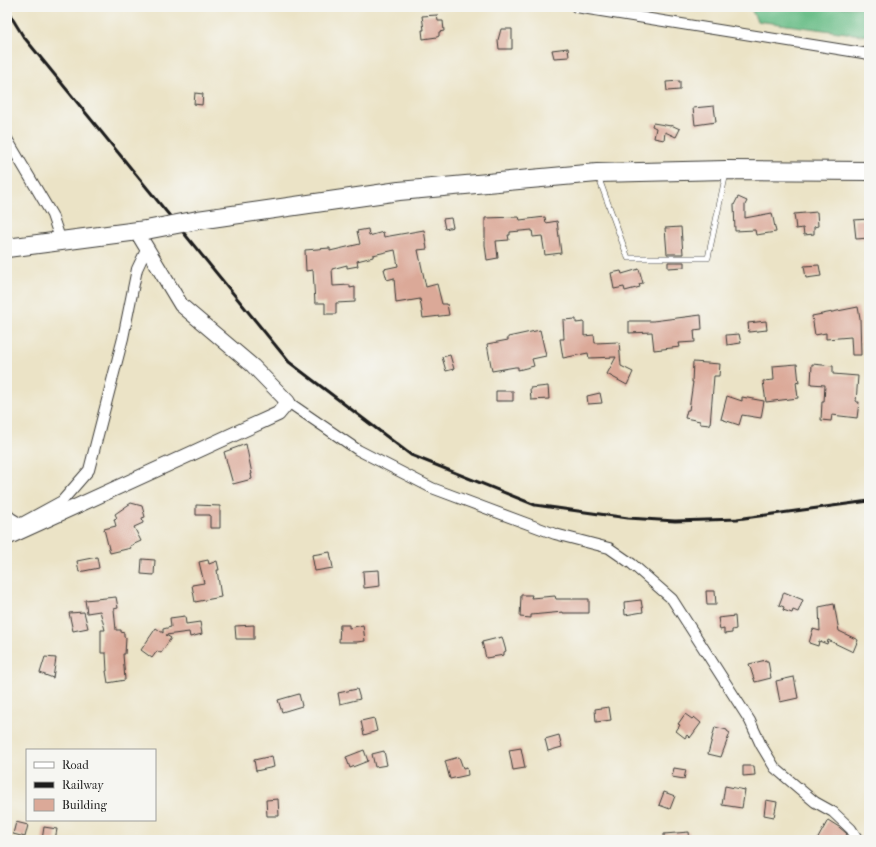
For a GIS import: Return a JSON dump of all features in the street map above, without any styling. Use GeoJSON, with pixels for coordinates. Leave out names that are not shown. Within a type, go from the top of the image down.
{"type":"FeatureCollection","features":[{"type":"Feature","properties":{"kind":"highway"},"geometry":{"type":"LineString","coordinates":[[7,248],[141,231],[198,220],[399,191],[597,174],[726,170],[869,171]]}},
{"type":"Feature","properties":{"kind":"street"},"geometry":{"type":"LineString","coordinates":[[576,7],[869,54]]}},
{"type":"Feature","properties":{"kind":"street"},"geometry":{"type":"LineString","coordinates":[[7,139],[52,215],[61,241]]}},
{"type":"Feature","properties":{"kind":"street"},"geometry":{"type":"LineString","coordinates":[[141,231],[147,248],[181,305],[253,366],[288,402],[358,450],[432,488],[555,534],[609,548],[632,564],[672,599],[750,721],[761,745],[775,768],[815,802],[833,812],[851,829],[858,840]]}},
{"type":"Feature","properties":{"kind":"street"},"geometry":{"type":"LineString","coordinates":[[7,531],[62,501],[89,470],[123,338],[137,269],[147,248]]}},
{"type":"Feature","properties":{"kind":"street"},"geometry":{"type":"LineString","coordinates":[[7,538],[278,414],[288,402]]}},
{"type":"Feature","properties":{"kind":"street"},"geometry":{"type":"LineString","coordinates":[[7,514],[21,524]]}},
{"type":"Feature","properties":{"kind":"lane"},"geometry":{"type":"LineString","coordinates":[[597,174],[628,258],[708,258],[726,170]]}},
{"type":"Feature","properties":{"kind":"green space"},"geometry":{"type":"Polygon","coordinates":[[[750,7],[869,7],[869,36],[757,21],[750,7]]]}},
{"type":"Feature","properties":{"kind":"building"},"geometry":{"type":"Polygon","coordinates":[[[437,15],[438,21],[443,21],[444,31],[439,32],[439,36],[437,37],[423,39],[422,30],[424,30],[422,16],[437,15]]]}},
{"type":"Feature","properties":{"kind":"building"},"geometry":{"type":"Polygon","coordinates":[[[501,29],[512,29],[512,49],[499,49],[498,40],[501,29]]]}},
{"type":"Feature","properties":{"kind":"building"},"geometry":{"type":"Polygon","coordinates":[[[568,48],[569,57],[554,58],[552,50],[568,48]]]}},
{"type":"Feature","properties":{"kind":"building"},"geometry":{"type":"Polygon","coordinates":[[[680,81],[680,90],[667,91],[666,82],[680,81]]]}},
{"type":"Feature","properties":{"kind":"building"},"geometry":{"type":"Polygon","coordinates":[[[195,93],[203,94],[202,105],[194,104],[195,93]]]}},
{"type":"Feature","properties":{"kind":"building"},"geometry":{"type":"Polygon","coordinates":[[[714,106],[716,122],[695,125],[693,108],[714,106]]]}},
{"type":"Feature","properties":{"kind":"building"},"geometry":{"type":"Polygon","coordinates":[[[653,123],[671,125],[680,129],[676,137],[665,132],[664,140],[654,138],[656,128],[652,126],[653,123]]]}},
{"type":"Feature","properties":{"kind":"building"},"geometry":{"type":"Polygon","coordinates":[[[738,197],[747,201],[745,205],[745,218],[772,213],[776,232],[756,235],[755,230],[735,231],[734,205],[738,197]]]}},
{"type":"Feature","properties":{"kind":"building"},"geometry":{"type":"Polygon","coordinates":[[[817,212],[818,226],[814,227],[814,234],[804,235],[803,228],[796,229],[794,214],[817,212]]]}},
{"type":"Feature","properties":{"kind":"building"},"geometry":{"type":"Polygon","coordinates":[[[519,217],[520,220],[545,217],[546,223],[557,221],[561,253],[545,255],[542,236],[533,237],[532,230],[510,232],[510,235],[508,235],[509,240],[496,241],[498,258],[487,260],[485,245],[485,218],[519,217]]]}},
{"type":"Feature","properties":{"kind":"building"},"geometry":{"type":"Polygon","coordinates":[[[451,218],[453,227],[445,229],[443,219],[451,218]]]}},
{"type":"Feature","properties":{"kind":"building"},"geometry":{"type":"Polygon","coordinates":[[[869,219],[869,238],[856,239],[854,220],[869,219]]]}},
{"type":"Feature","properties":{"kind":"building"},"geometry":{"type":"Polygon","coordinates":[[[681,227],[683,254],[667,254],[665,228],[681,227]]]}},
{"type":"Feature","properties":{"kind":"building"},"geometry":{"type":"Polygon","coordinates":[[[368,229],[369,236],[383,232],[384,237],[424,230],[427,249],[418,250],[426,287],[437,284],[442,304],[447,304],[449,315],[423,318],[420,299],[396,303],[394,278],[387,280],[384,269],[398,266],[395,250],[373,255],[373,257],[357,261],[358,266],[347,268],[347,265],[332,269],[333,286],[350,285],[350,288],[355,287],[355,302],[336,303],[336,314],[325,314],[325,303],[315,303],[313,270],[306,271],[305,250],[330,248],[330,251],[360,244],[357,231],[368,229]]]}},
{"type":"Feature","properties":{"kind":"building"},"geometry":{"type":"Polygon","coordinates":[[[668,262],[684,262],[684,267],[668,268],[668,262]]]}},
{"type":"Feature","properties":{"kind":"building"},"geometry":{"type":"Polygon","coordinates":[[[819,265],[821,276],[806,278],[804,266],[819,265]]]}},
{"type":"Feature","properties":{"kind":"building"},"geometry":{"type":"Polygon","coordinates":[[[639,269],[643,283],[639,284],[640,287],[625,291],[624,287],[614,289],[611,273],[621,271],[622,274],[639,269]]]}},
{"type":"Feature","properties":{"kind":"building"},"geometry":{"type":"Polygon","coordinates":[[[858,307],[860,318],[861,355],[852,355],[851,337],[826,339],[826,333],[815,335],[812,316],[858,307]]]}},
{"type":"Feature","properties":{"kind":"building"},"geometry":{"type":"Polygon","coordinates":[[[701,315],[702,329],[694,330],[695,342],[679,343],[680,347],[654,350],[652,332],[629,333],[629,321],[653,321],[701,315]]]}},
{"type":"Feature","properties":{"kind":"building"},"geometry":{"type":"Polygon","coordinates":[[[576,319],[576,323],[584,322],[584,336],[594,335],[595,343],[619,342],[621,366],[633,372],[627,385],[607,374],[616,357],[589,358],[588,353],[563,358],[560,339],[564,339],[563,320],[576,319]]]}},
{"type":"Feature","properties":{"kind":"building"},"geometry":{"type":"Polygon","coordinates":[[[766,321],[767,330],[749,332],[748,323],[766,321]]]}},
{"type":"Feature","properties":{"kind":"building"},"geometry":{"type":"Polygon","coordinates":[[[540,330],[546,356],[532,359],[534,366],[518,370],[518,367],[515,367],[492,371],[487,344],[508,340],[508,337],[540,330]]]}},
{"type":"Feature","properties":{"kind":"building"},"geometry":{"type":"Polygon","coordinates":[[[739,334],[741,343],[727,345],[726,335],[739,334]]]}},
{"type":"Feature","properties":{"kind":"building"},"geometry":{"type":"Polygon","coordinates":[[[450,355],[454,369],[446,371],[442,357],[450,355]]]}},
{"type":"Feature","properties":{"kind":"building"},"geometry":{"type":"Polygon","coordinates":[[[693,362],[720,364],[719,376],[714,376],[710,425],[700,424],[700,421],[685,418],[687,410],[689,410],[693,382],[693,362]]]}},
{"type":"Feature","properties":{"kind":"building"},"geometry":{"type":"Polygon","coordinates":[[[797,364],[799,383],[796,382],[798,398],[766,402],[763,381],[774,380],[773,366],[797,364]]]}},
{"type":"Feature","properties":{"kind":"building"},"geometry":{"type":"Polygon","coordinates":[[[812,364],[833,366],[833,374],[858,376],[856,402],[859,402],[857,418],[832,415],[831,421],[821,420],[825,385],[811,384],[812,364]]]}},
{"type":"Feature","properties":{"kind":"building"},"geometry":{"type":"Polygon","coordinates":[[[548,386],[549,399],[531,400],[530,388],[548,386]]]}},
{"type":"Feature","properties":{"kind":"building"},"geometry":{"type":"Polygon","coordinates":[[[496,391],[513,391],[513,401],[496,401],[496,391]]]}},
{"type":"Feature","properties":{"kind":"building"},"geometry":{"type":"Polygon","coordinates":[[[600,393],[602,403],[588,404],[587,396],[600,393]]]}},
{"type":"Feature","properties":{"kind":"building"},"geometry":{"type":"Polygon","coordinates":[[[727,396],[742,401],[742,397],[764,401],[761,418],[742,415],[739,425],[721,419],[727,396]]]}},
{"type":"Feature","properties":{"kind":"building"},"geometry":{"type":"Polygon","coordinates":[[[246,444],[252,479],[233,484],[224,452],[246,444]]]}},
{"type":"Feature","properties":{"kind":"building"},"geometry":{"type":"Polygon","coordinates":[[[131,503],[142,506],[145,517],[142,518],[143,523],[134,527],[141,541],[130,546],[131,548],[110,553],[104,529],[116,526],[114,519],[117,518],[115,514],[131,503]]]}},
{"type":"Feature","properties":{"kind":"building"},"geometry":{"type":"Polygon","coordinates":[[[196,505],[220,506],[220,528],[210,528],[210,515],[196,515],[196,505]]]}},
{"type":"Feature","properties":{"kind":"building"},"geometry":{"type":"Polygon","coordinates":[[[330,552],[333,568],[315,571],[312,555],[330,552]]]}},
{"type":"Feature","properties":{"kind":"building"},"geometry":{"type":"Polygon","coordinates":[[[97,557],[99,568],[79,572],[77,561],[97,557]]]}},
{"type":"Feature","properties":{"kind":"building"},"geometry":{"type":"Polygon","coordinates":[[[142,559],[155,560],[154,575],[141,574],[142,559]]]}},
{"type":"Feature","properties":{"kind":"building"},"geometry":{"type":"Polygon","coordinates":[[[208,560],[209,564],[217,561],[221,597],[195,602],[192,585],[204,583],[199,562],[208,560]]]}},
{"type":"Feature","properties":{"kind":"building"},"geometry":{"type":"Polygon","coordinates":[[[379,570],[380,586],[364,588],[363,571],[379,570]]]}},
{"type":"Feature","properties":{"kind":"building"},"geometry":{"type":"Polygon","coordinates":[[[706,591],[715,591],[716,605],[707,605],[706,591]]]}},
{"type":"Feature","properties":{"kind":"building"},"geometry":{"type":"Polygon","coordinates":[[[784,592],[803,600],[798,612],[793,610],[792,613],[783,610],[784,607],[779,605],[784,592]]]}},
{"type":"Feature","properties":{"kind":"building"},"geometry":{"type":"Polygon","coordinates":[[[521,595],[532,595],[531,598],[555,596],[556,599],[589,599],[589,613],[563,612],[531,615],[531,618],[520,617],[521,595]]]}},
{"type":"Feature","properties":{"kind":"building"},"geometry":{"type":"Polygon","coordinates":[[[116,597],[118,608],[114,609],[116,630],[121,630],[126,638],[125,654],[123,654],[125,680],[108,683],[106,653],[101,653],[101,630],[105,630],[100,611],[87,613],[85,600],[116,597]]]}},
{"type":"Feature","properties":{"kind":"building"},"geometry":{"type":"Polygon","coordinates":[[[641,600],[643,612],[625,615],[624,602],[641,600]]]}},
{"type":"Feature","properties":{"kind":"building"},"geometry":{"type":"Polygon","coordinates":[[[834,604],[839,631],[858,640],[853,652],[828,640],[827,644],[819,641],[818,646],[809,643],[813,629],[820,631],[819,607],[834,604]]]}},
{"type":"Feature","properties":{"kind":"building"},"geometry":{"type":"Polygon","coordinates":[[[84,612],[88,628],[73,631],[69,613],[84,612]]]}},
{"type":"Feature","properties":{"kind":"building"},"geometry":{"type":"Polygon","coordinates":[[[185,616],[186,624],[200,622],[202,634],[190,637],[189,632],[166,635],[171,638],[161,653],[157,651],[152,658],[141,650],[156,628],[163,633],[163,629],[171,627],[170,618],[185,616]]]}},
{"type":"Feature","properties":{"kind":"building"},"geometry":{"type":"Polygon","coordinates":[[[735,616],[736,629],[732,630],[732,633],[724,634],[724,629],[720,630],[718,618],[735,616]]]}},
{"type":"Feature","properties":{"kind":"building"},"geometry":{"type":"Polygon","coordinates":[[[254,625],[254,639],[236,639],[235,626],[254,625]]]}},
{"type":"Feature","properties":{"kind":"building"},"geometry":{"type":"Polygon","coordinates":[[[340,625],[349,625],[349,628],[363,625],[365,641],[339,642],[340,625]]]}},
{"type":"Feature","properties":{"kind":"building"},"geometry":{"type":"Polygon","coordinates":[[[502,637],[506,651],[504,652],[504,655],[486,658],[482,642],[502,637]]]}},
{"type":"Feature","properties":{"kind":"building"},"geometry":{"type":"Polygon","coordinates":[[[45,657],[56,658],[53,678],[40,673],[45,657]]]}},
{"type":"Feature","properties":{"kind":"building"},"geometry":{"type":"Polygon","coordinates":[[[766,660],[768,661],[771,678],[755,682],[749,664],[766,660]]]}},
{"type":"Feature","properties":{"kind":"building"},"geometry":{"type":"Polygon","coordinates":[[[794,677],[798,698],[780,702],[776,681],[794,677]]]}},
{"type":"Feature","properties":{"kind":"building"},"geometry":{"type":"Polygon","coordinates":[[[357,689],[360,699],[340,704],[338,693],[357,689]]]}},
{"type":"Feature","properties":{"kind":"building"},"geometry":{"type":"Polygon","coordinates":[[[299,694],[302,706],[282,712],[278,700],[299,694]]]}},
{"type":"Feature","properties":{"kind":"building"},"geometry":{"type":"Polygon","coordinates":[[[609,707],[611,720],[596,722],[595,709],[609,707]]]}},
{"type":"Feature","properties":{"kind":"building"},"geometry":{"type":"Polygon","coordinates":[[[685,714],[692,719],[694,717],[701,723],[690,738],[687,735],[685,738],[676,731],[680,725],[678,724],[685,714]]]}},
{"type":"Feature","properties":{"kind":"building"},"geometry":{"type":"Polygon","coordinates":[[[374,718],[377,731],[364,735],[361,721],[374,718]]]}},
{"type":"Feature","properties":{"kind":"building"},"geometry":{"type":"Polygon","coordinates":[[[715,727],[727,730],[730,733],[721,757],[708,754],[715,727]]]}},
{"type":"Feature","properties":{"kind":"building"},"geometry":{"type":"Polygon","coordinates":[[[559,735],[562,747],[548,751],[545,739],[559,735]]]}},
{"type":"Feature","properties":{"kind":"building"},"geometry":{"type":"Polygon","coordinates":[[[521,748],[525,768],[513,770],[509,750],[521,748]]]}},
{"type":"Feature","properties":{"kind":"building"},"geometry":{"type":"Polygon","coordinates":[[[364,750],[368,761],[350,768],[346,757],[364,750]]]}},
{"type":"Feature","properties":{"kind":"building"},"geometry":{"type":"Polygon","coordinates":[[[384,751],[387,765],[375,767],[372,754],[384,751]]]}},
{"type":"Feature","properties":{"kind":"building"},"geometry":{"type":"Polygon","coordinates":[[[272,756],[274,767],[256,771],[254,760],[272,756]]]}},
{"type":"Feature","properties":{"kind":"building"},"geometry":{"type":"Polygon","coordinates":[[[459,757],[463,768],[467,767],[468,775],[450,779],[445,761],[459,757]]]}},
{"type":"Feature","properties":{"kind":"building"},"geometry":{"type":"Polygon","coordinates":[[[743,766],[754,766],[755,775],[743,776],[743,766]]]}},
{"type":"Feature","properties":{"kind":"building"},"geometry":{"type":"Polygon","coordinates":[[[674,768],[686,770],[684,779],[672,777],[674,768]]]}},
{"type":"Feature","properties":{"kind":"building"},"geometry":{"type":"Polygon","coordinates":[[[725,786],[745,790],[742,808],[722,805],[725,786]]]}},
{"type":"Feature","properties":{"kind":"building"},"geometry":{"type":"Polygon","coordinates":[[[664,792],[675,796],[670,809],[659,805],[664,792]]]}},
{"type":"Feature","properties":{"kind":"building"},"geometry":{"type":"Polygon","coordinates":[[[278,799],[279,816],[267,816],[266,800],[278,799]]]}},
{"type":"Feature","properties":{"kind":"building"},"geometry":{"type":"Polygon","coordinates":[[[766,800],[777,802],[774,817],[764,815],[766,800]]]}},
{"type":"Feature","properties":{"kind":"building"},"geometry":{"type":"Polygon","coordinates":[[[828,820],[847,834],[844,840],[817,840],[828,820]]]}},
{"type":"Feature","properties":{"kind":"building"},"geometry":{"type":"Polygon","coordinates":[[[16,822],[28,825],[25,837],[13,834],[16,822]]]}},
{"type":"Feature","properties":{"kind":"building"},"geometry":{"type":"Polygon","coordinates":[[[44,827],[57,829],[55,840],[42,840],[44,827]]]}},
{"type":"Feature","properties":{"kind":"building"},"geometry":{"type":"Polygon","coordinates":[[[689,832],[690,840],[664,840],[664,834],[689,832]]]}},
{"type":"Feature","properties":{"kind":"railway"},"geometry":{"type":"LineString","coordinates":[[7,10],[23,36],[289,362],[411,455],[535,505],[628,518],[675,521],[737,519],[869,501]]}}]}
